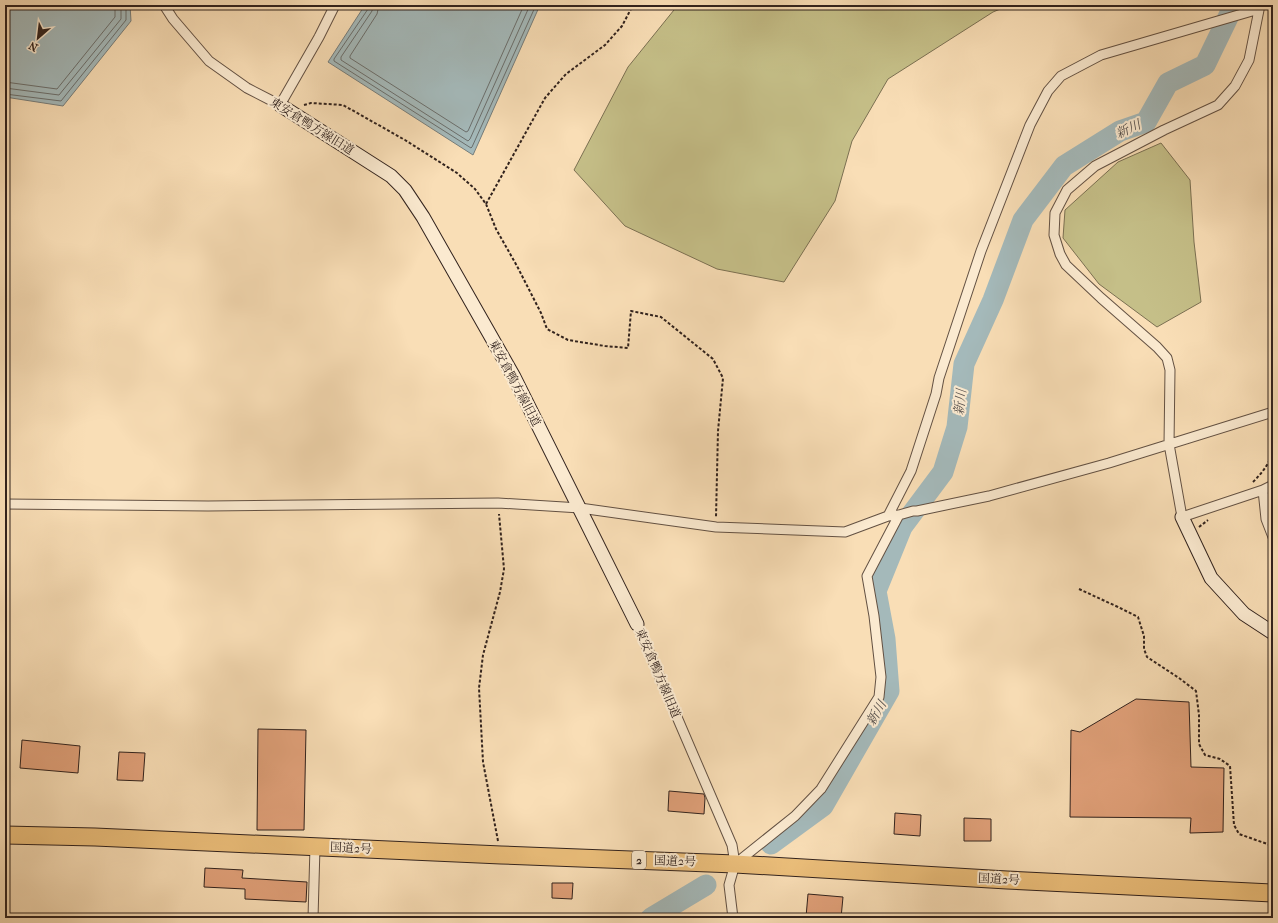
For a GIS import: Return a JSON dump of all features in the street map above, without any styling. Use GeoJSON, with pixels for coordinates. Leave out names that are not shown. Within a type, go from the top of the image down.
{"type":"FeatureCollection","features":[{"type":"Feature","properties":{"kind":"highway","name":"国道2号"},"geometry":{"type":"LineString","coordinates":[[5,835],[95,837],[735,864],[1000,880],[1273,893]]}},
{"type":"Feature","properties":{"kind":"street","name":"東安倉鴨方線旧道"},"geometry":{"type":"LineString","coordinates":[[164,5],[173,19],[209,61],[247,88],[283,107],[391,176],[405,190],[423,217],[514,377],[637,624],[732,845],[735,864]]}},
{"type":"Feature","properties":{"kind":"street"},"geometry":{"type":"LineString","coordinates":[[283,107],[335,5]]}},
{"type":"Feature","properties":{"kind":"street"},"geometry":{"type":"LineString","coordinates":[[888,516],[911,471],[936,394],[939,378],[981,251],[1030,125],[1048,92],[1061,76],[1101,55],[1259,7],[1249,60],[1235,86],[1218,105],[1164,130],[1095,166],[1067,190],[1055,213],[1054,235],[1060,254],[1066,265],[1157,347],[1167,358],[1170,370],[1169,444],[1182,517],[1211,578],[1244,614],[1273,633]]}},
{"type":"Feature","properties":{"kind":"street"},"geometry":{"type":"LineString","coordinates":[[5,504],[208,506],[498,503],[580,508],[716,527],[845,532],[888,516],[989,496],[1109,464],[1273,412]]}},
{"type":"Feature","properties":{"kind":"street"},"geometry":{"type":"LineString","coordinates":[[1182,517],[1263,490],[1273,485]]}},
{"type":"Feature","properties":{"kind":"street"},"geometry":{"type":"LineString","coordinates":[[1263,490],[1266,520],[1273,537]]}},
{"type":"Feature","properties":{"kind":"street"},"geometry":{"type":"LineString","coordinates":[[733,918],[729,885],[735,864],[795,816],[821,789],[879,697],[881,677],[874,616],[867,576],[899,515]]}},
{"type":"Feature","properties":{"kind":"street"},"geometry":{"type":"LineString","coordinates":[[313,918],[315,847]]}},
{"type":"Feature","properties":{"kind":"path"},"geometry":{"type":"LineString","coordinates":[[486,204],[545,98],[566,74],[605,45],[622,26],[633,5]]}},
{"type":"Feature","properties":{"kind":"path"},"geometry":{"type":"LineString","coordinates":[[283,107],[311,103],[343,105],[405,140],[457,173],[475,189],[486,204],[496,229],[541,313],[547,329],[568,340],[628,348],[631,311],[662,317],[713,359],[723,378],[718,431],[716,527]]}},
{"type":"Feature","properties":{"kind":"path"},"geometry":{"type":"LineString","coordinates":[[498,503],[504,569],[500,592],[483,656],[479,688],[483,762],[501,855]]}},
{"type":"Feature","properties":{"kind":"path"},"geometry":{"type":"LineString","coordinates":[[1079,589],[1138,617],[1144,636],[1144,649],[1147,657],[1196,691],[1199,715],[1199,744],[1204,755],[1220,759],[1230,766],[1234,825],[1239,834],[1273,846]]}},
{"type":"Feature","properties":{"kind":"shaded area"},"geometry":{"type":"Polygon","coordinates":[[[678,5],[1010,5],[993,12],[888,79],[852,141],[835,201],[784,282],[717,269],[625,226],[574,170],[628,67],[678,5]]]}},
{"type":"Feature","properties":{"kind":"shaded area"},"geometry":{"type":"Polygon","coordinates":[[[1161,143],[1190,180],[1194,242],[1201,302],[1157,327],[1099,284],[1063,238],[1065,210],[1118,162],[1161,143]]]}},
{"type":"Feature","properties":{"kind":"water"},"geometry":{"type":"Polygon","coordinates":[[[5,5],[130,5],[131,21],[63,106],[5,97],[5,5]]]}},
{"type":"Feature","properties":{"kind":"water"},"geometry":{"type":"Polygon","coordinates":[[[365,5],[540,5],[473,155],[328,62],[365,5]]]}},
{"type":"Feature","properties":{"kind":"building"},"geometry":{"type":"Polygon","coordinates":[[[1136,699],[1189,702],[1191,767],[1224,768],[1223,832],[1190,833],[1191,818],[1070,817],[1071,730],[1080,732],[1136,699]]]}},
{"type":"Feature","properties":{"kind":"building"},"geometry":{"type":"Polygon","coordinates":[[[258,729],[306,730],[304,830],[257,830],[258,729]]]}},
{"type":"Feature","properties":{"kind":"building"},"geometry":{"type":"Polygon","coordinates":[[[22,740],[80,746],[78,773],[20,768],[22,740]]]}},
{"type":"Feature","properties":{"kind":"building"},"geometry":{"type":"Polygon","coordinates":[[[119,752],[145,753],[143,781],[117,780],[119,752]]]}},
{"type":"Feature","properties":{"kind":"building"},"geometry":{"type":"Polygon","coordinates":[[[669,791],[704,794],[704,814],[668,811],[669,791]]]}},
{"type":"Feature","properties":{"kind":"building"},"geometry":{"type":"Polygon","coordinates":[[[895,813],[921,815],[920,836],[894,834],[895,813]]]}},
{"type":"Feature","properties":{"kind":"building"},"geometry":{"type":"Polygon","coordinates":[[[964,818],[991,819],[991,841],[964,841],[964,818]]]}},
{"type":"Feature","properties":{"kind":"building"},"geometry":{"type":"Polygon","coordinates":[[[205,868],[243,870],[242,878],[307,882],[306,902],[245,899],[245,889],[204,887],[205,868]]]}},
{"type":"Feature","properties":{"kind":"building"},"geometry":{"type":"Polygon","coordinates":[[[552,883],[573,883],[572,899],[552,898],[552,883]]]}},
{"type":"Feature","properties":{"kind":"building"},"geometry":{"type":"Polygon","coordinates":[[[808,894],[843,897],[841,918],[806,917],[808,894]]]}},
{"type":"Feature","properties":{"kind":"waterway","name":"新川"},"geometry":{"type":"LineString","coordinates":[[771,844],[823,806],[889,691],[885,639],[876,591],[902,527],[943,472],[957,427],[964,364],[993,300],[1023,220],[1064,166],[1120,131],[1146,122],[1168,83],[1205,65],[1234,5]]}},
{"type":"Feature","properties":{"kind":"waterway","name":"新川"},"geometry":{"type":"LineString","coordinates":[[651,918],[706,885]]}}]}
